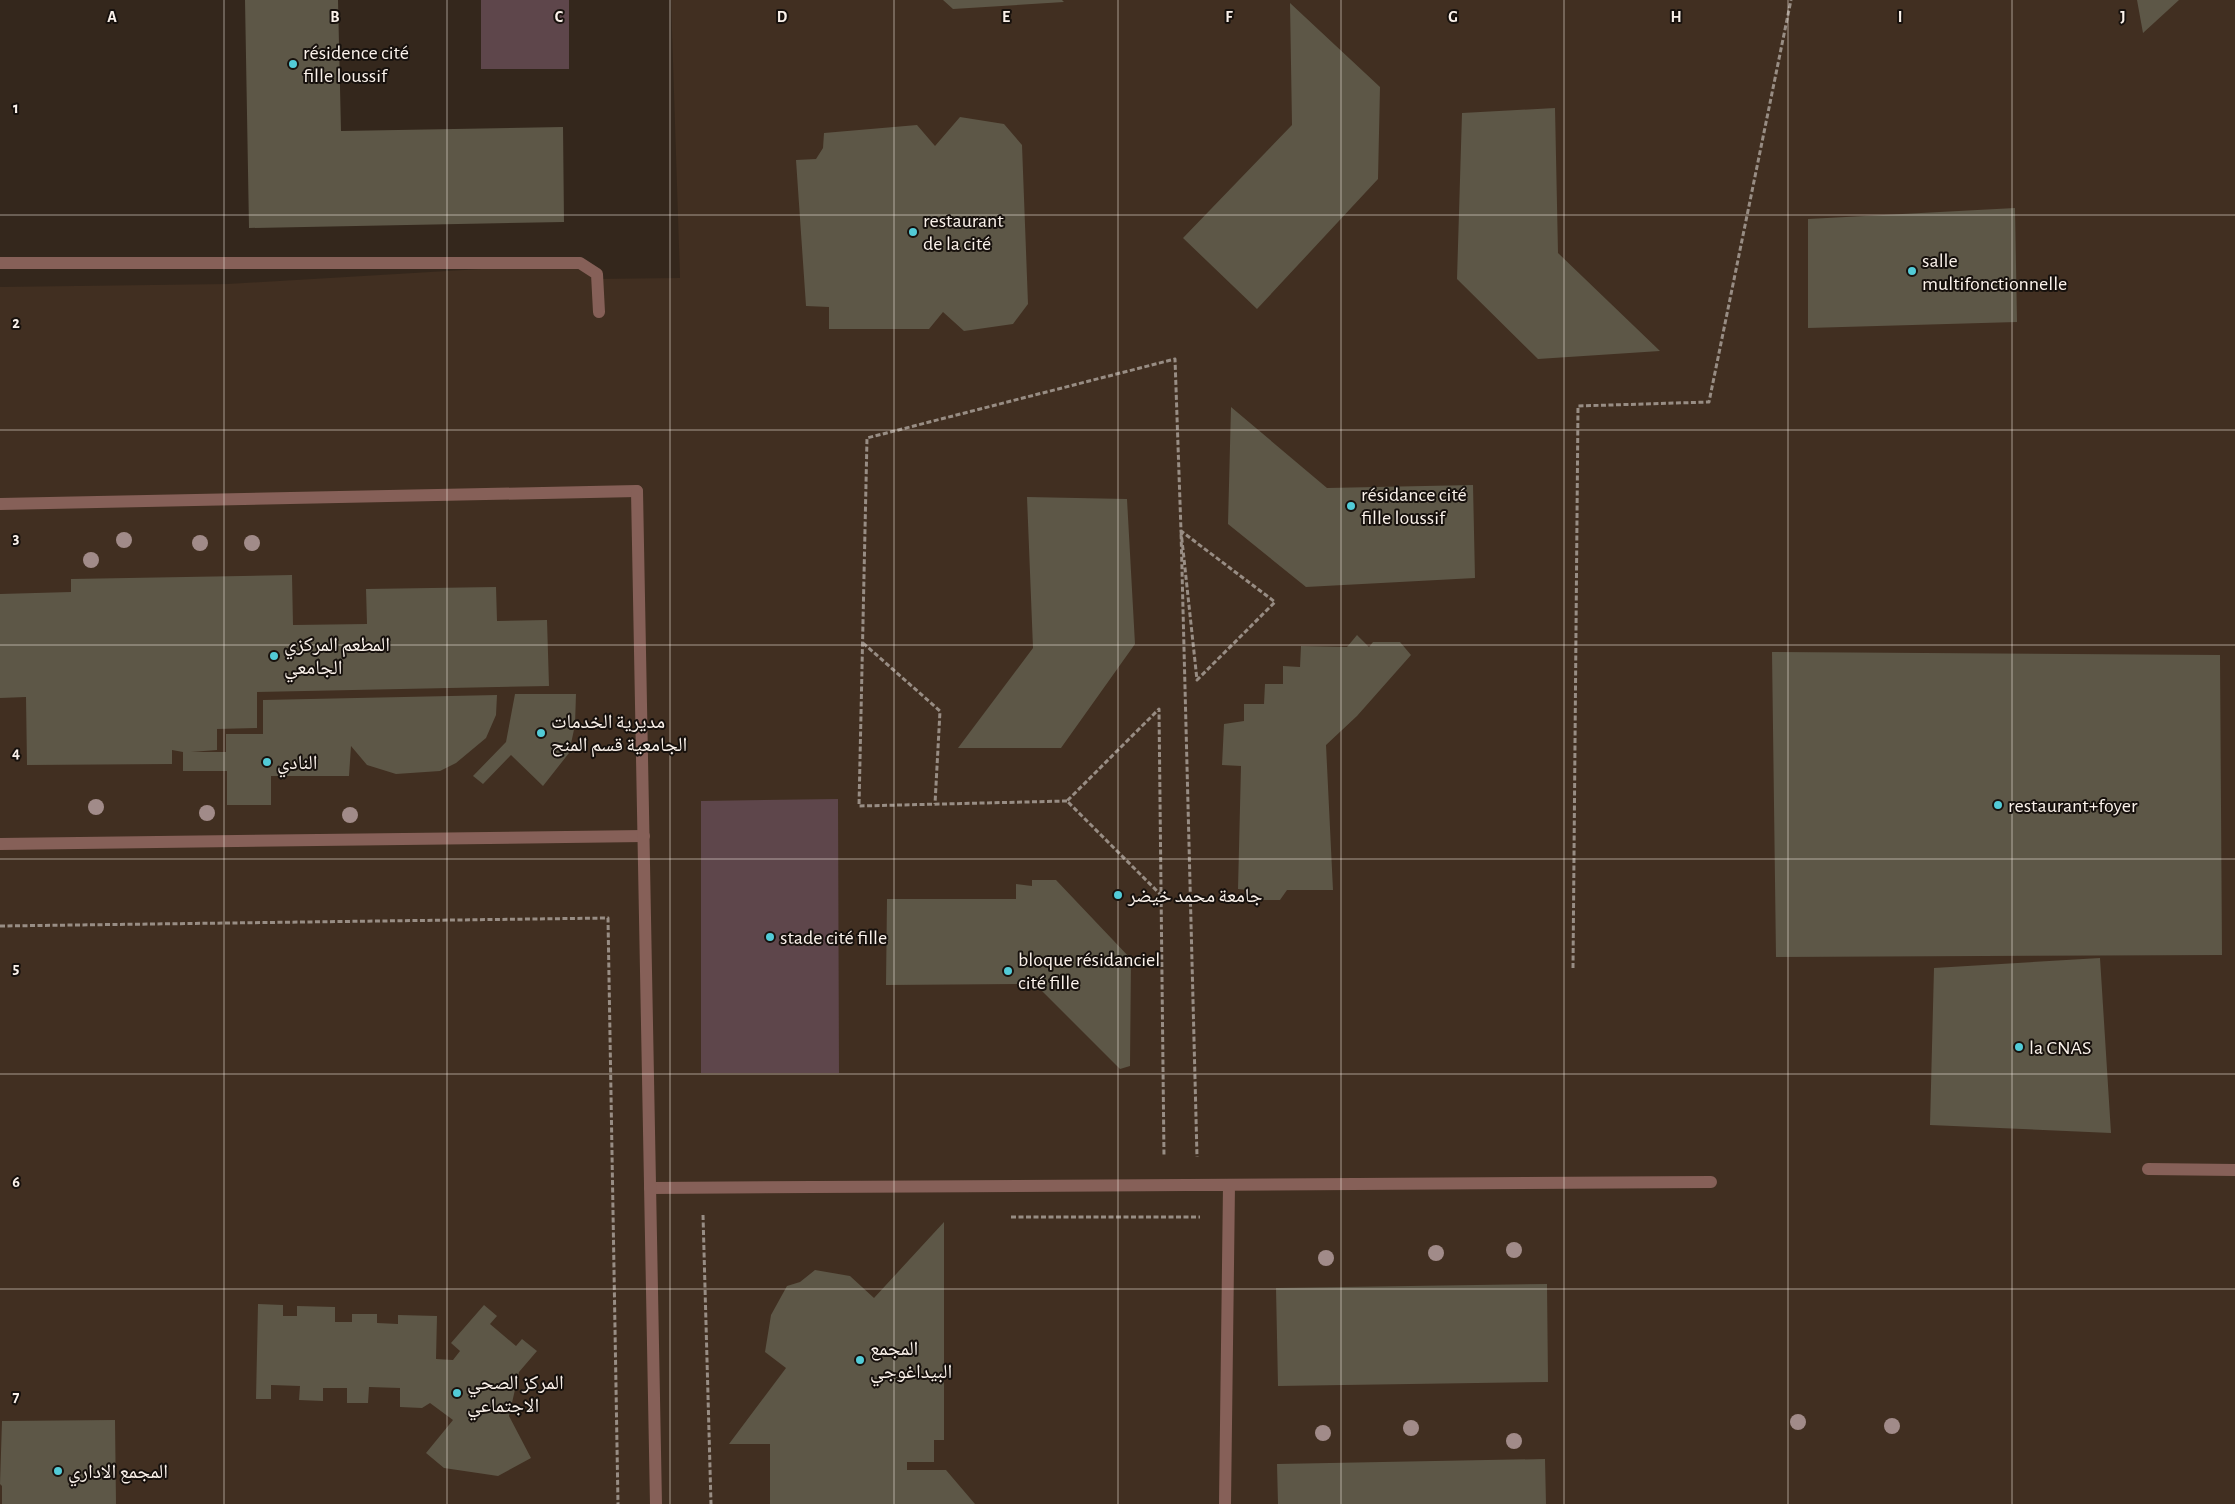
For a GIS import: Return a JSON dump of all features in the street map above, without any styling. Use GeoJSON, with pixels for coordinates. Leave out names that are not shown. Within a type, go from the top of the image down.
{"type":"FeatureCollection","features":[{"type":"Feature","properties":{"kind":"street"},"geometry":{"type":"LineString","coordinates":[[0,263],[580,263],[597,274],[600,312]]}},
{"type":"Feature","properties":{"kind":"street"},"geometry":{"type":"LineString","coordinates":[[0,504],[637,491],[656,1504]]}},
{"type":"Feature","properties":{"kind":"street"},"geometry":{"type":"LineString","coordinates":[[0,844],[644,836]]}},
{"type":"Feature","properties":{"kind":"street"},"geometry":{"type":"LineString","coordinates":[[2148,1169],[2235,1170]]}},
{"type":"Feature","properties":{"kind":"street"},"geometry":{"type":"LineString","coordinates":[[650,1188],[1710,1182]]}},
{"type":"Feature","properties":{"kind":"street"},"geometry":{"type":"LineString","coordinates":[[1225,1504],[1229,1185]]}},
{"type":"Feature","properties":{"kind":"path"},"geometry":{"type":"LineString","coordinates":[[1573,968],[1578,406],[1709,402],[1791,0]]}},
{"type":"Feature","properties":{"kind":"path"},"geometry":{"type":"LineString","coordinates":[[1164,1186],[1159,709],[1067,801],[859,806],[867,438],[1175,360],[1197,1186]]}},
{"type":"Feature","properties":{"kind":"path"},"geometry":{"type":"LineString","coordinates":[[1181,531],[1275,602],[1197,680],[1188,596],[1181,531]]}},
{"type":"Feature","properties":{"kind":"path"},"geometry":{"type":"LineString","coordinates":[[862,643],[940,711],[935,804]]}},
{"type":"Feature","properties":{"kind":"path"},"geometry":{"type":"LineString","coordinates":[[1067,801],[1162,896]]}},
{"type":"Feature","properties":{"kind":"path"},"geometry":{"type":"LineString","coordinates":[[0,926],[608,918],[618,1504]]}},
{"type":"Feature","properties":{"kind":"path"},"geometry":{"type":"LineString","coordinates":[[710,1504],[702,1215],[712,1215]]}},
{"type":"Feature","properties":{"kind":"path"},"geometry":{"type":"LineString","coordinates":[[1001,1216],[1201,1217]]}},
{"type":"Feature","properties":{"kind":"shaded area"},"geometry":{"type":"Polygon","coordinates":[[[481,0],[569,0],[569,69],[481,69],[481,0]]]}},
{"type":"Feature","properties":{"kind":"shaded area","name":"جامعة محمد خيضر"},"geometry":{"type":"Polygon","coordinates":[[[671,0],[2235,0],[2235,1504],[0,1504],[0,287],[228,284],[580,263],[593,279],[680,278],[671,0]]]}},
{"type":"Feature","properties":{"kind":"shaded area","name":"stade cité fille"},"geometry":{"type":"Polygon","coordinates":[[[838,799],[839,1073],[701,1073],[701,801],[838,799]]]}},
{"type":"Feature","properties":{"kind":"building","name":"résidence cité fille loussif"},"geometry":{"type":"Polygon","coordinates":[[[245,0],[338,0],[341,131],[563,127],[564,222],[249,228],[245,0]]]}},
{"type":"Feature","properties":{"kind":"building"},"geometry":{"type":"Polygon","coordinates":[[[943,0],[1062,0],[1064,2],[953,9],[943,0]]]}},
{"type":"Feature","properties":{"kind":"building"},"geometry":{"type":"Polygon","coordinates":[[[2137,0],[2179,0],[2143,33],[2137,0]]]}},
{"type":"Feature","properties":{"kind":"building"},"geometry":{"type":"Polygon","coordinates":[[[1290,3],[1380,87],[1378,179],[1257,309],[1183,238],[1292,125],[1290,3]]]}},
{"type":"Feature","properties":{"kind":"building"},"geometry":{"type":"Polygon","coordinates":[[[1555,108],[1558,253],[1660,351],[1538,359],[1457,279],[1462,113],[1555,108]]]}},
{"type":"Feature","properties":{"kind":"building","name":"restaurant de la cité"},"geometry":{"type":"Polygon","coordinates":[[[960,117],[1004,124],[1022,145],[1028,304],[1013,324],[964,331],[943,312],[929,329],[829,329],[829,307],[806,306],[796,160],[816,159],[823,148],[824,133],[917,125],[935,146],[960,117]]]}},
{"type":"Feature","properties":{"kind":"building","name":"salle multifonctionnelle"},"geometry":{"type":"Polygon","coordinates":[[[2015,208],[2017,322],[1808,328],[1808,219],[2015,208]]]}},
{"type":"Feature","properties":{"kind":"building","name":"résidance cité fille loussif"},"geometry":{"type":"Polygon","coordinates":[[[1231,407],[1327,488],[1473,485],[1475,578],[1306,587],[1228,524],[1231,407]]]}},
{"type":"Feature","properties":{"kind":"building"},"geometry":{"type":"Polygon","coordinates":[[[1027,497],[1127,499],[1135,644],[1061,748],[958,748],[1033,648],[1027,497]]]}},
{"type":"Feature","properties":{"kind":"building","name":"المطعم المركزي الجامعي"},"geometry":{"type":"Polygon","coordinates":[[[292,575],[293,625],[367,624],[366,589],[496,587],[497,621],[547,620],[549,686],[257,692],[257,728],[217,729],[217,750],[191,752],[226,752],[226,734],[263,734],[263,700],[497,695],[496,715],[486,738],[456,763],[440,771],[396,774],[367,765],[351,746],[349,776],[271,776],[271,805],[227,805],[227,771],[183,771],[183,752],[172,750],[172,764],[27,765],[26,697],[0,698],[0,594],[71,592],[71,579],[292,575]]]}},
{"type":"Feature","properties":{"kind":"building"},"geometry":{"type":"Polygon","coordinates":[[[1357,635],[1369,647],[1373,642],[1400,642],[1411,655],[1357,716],[1326,745],[1333,890],[1287,890],[1280,900],[1250,900],[1247,890],[1238,889],[1241,766],[1222,765],[1224,724],[1244,721],[1244,704],[1264,704],[1265,684],[1283,684],[1283,666],[1300,667],[1301,646],[1347,647],[1357,635]]]}},
{"type":"Feature","properties":{"kind":"building","name":"restaurant+foyer"},"geometry":{"type":"Polygon","coordinates":[[[1772,652],[2220,655],[2222,955],[1776,957],[1772,652]]]}},
{"type":"Feature","properties":{"kind":"building","name":"مديرية الخدمات الجامعية قسم المنح"},"geometry":{"type":"Polygon","coordinates":[[[515,694],[576,694],[575,725],[569,753],[543,786],[511,755],[483,784],[473,776],[506,742],[515,694]]]}},
{"type":"Feature","properties":{"kind":"building","name":"bloque résidanciel cité fille"},"geometry":{"type":"Polygon","coordinates":[[[1032,880],[1056,880],[1131,959],[1130,1066],[1120,1069],[1035,984],[886,985],[887,899],[1016,899],[1016,884],[1032,886],[1032,880]]]}},
{"type":"Feature","properties":{"kind":"building","name":"la CNAS"},"geometry":{"type":"Polygon","coordinates":[[[2100,958],[2111,1133],[1930,1125],[1934,968],[2100,958]]]}},
{"type":"Feature","properties":{"kind":"building","name":"المجمع البيداغوجي"},"geometry":{"type":"Polygon","coordinates":[[[944,1222],[944,1440],[934,1440],[934,1462],[907,1462],[907,1470],[946,1470],[975,1504],[770,1504],[770,1444],[729,1444],[786,1368],[765,1352],[771,1315],[787,1286],[800,1282],[815,1270],[850,1276],[874,1298],[944,1222]]]}},
{"type":"Feature","properties":{"kind":"building"},"geometry":{"type":"Polygon","coordinates":[[[1547,1284],[1548,1382],[1278,1386],[1276,1288],[1547,1284]]]}},
{"type":"Feature","properties":{"kind":"building","name":"المركز الصحي الاجتماعي"},"geometry":{"type":"Polygon","coordinates":[[[258,1304],[283,1305],[283,1316],[297,1316],[297,1306],[335,1307],[335,1322],[352,1322],[352,1314],[377,1314],[377,1323],[398,1324],[398,1315],[437,1316],[436,1359],[453,1360],[460,1351],[451,1343],[484,1305],[497,1316],[490,1324],[516,1346],[522,1339],[537,1351],[519,1372],[509,1416],[531,1458],[498,1476],[444,1468],[426,1453],[453,1420],[430,1403],[422,1408],[400,1407],[400,1388],[369,1387],[368,1403],[347,1403],[347,1388],[323,1388],[323,1401],[299,1400],[300,1386],[271,1385],[271,1399],[256,1399],[258,1304]]]}},
{"type":"Feature","properties":{"kind":"building","name":"المجمع الاداري"},"geometry":{"type":"Polygon","coordinates":[[[115,1420],[116,1504],[2,1504],[2,1486],[0,1484],[2,1421],[115,1420]]]}},
{"type":"Feature","properties":{"kind":"building"},"geometry":{"type":"Polygon","coordinates":[[[1545,1459],[1546,1504],[1278,1504],[1277,1464],[1545,1459]]]}},
{"type":"Feature","properties":{"kind":"place","name":"résidence cité fille loussif"},"geometry":{"type":"Point","coordinates":[293,64]}},
{"type":"Feature","properties":{"kind":"place","name":"restaurant de la cité"},"geometry":{"type":"Point","coordinates":[913,232]}},
{"type":"Feature","properties":{"kind":"place","name":"salle multifonctionnelle"},"geometry":{"type":"Point","coordinates":[1912,271]}},
{"type":"Feature","properties":{"kind":"place","name":"résidance cité fille loussif"},"geometry":{"type":"Point","coordinates":[1351,506]}},
{"type":"Feature","properties":{"kind":"place","name":"المطعم المركزي الجامعي"},"geometry":{"type":"Point","coordinates":[274,656]}},
{"type":"Feature","properties":{"kind":"place","name":"مديرية الخدمات الجامعية قسم المنح"},"geometry":{"type":"Point","coordinates":[541,733]}},
{"type":"Feature","properties":{"kind":"place","name":"النادي"},"geometry":{"type":"Point","coordinates":[267,762]}},
{"type":"Feature","properties":{"kind":"place","name":"restaurant+foyer"},"geometry":{"type":"Point","coordinates":[1998,805]}},
{"type":"Feature","properties":{"kind":"place","name":"جامعة محمد خيضر"},"geometry":{"type":"Point","coordinates":[1118,895]}},
{"type":"Feature","properties":{"kind":"place","name":"stade cité fille"},"geometry":{"type":"Point","coordinates":[770,937]}},
{"type":"Feature","properties":{"kind":"place","name":"bloque résidanciel cité fille"},"geometry":{"type":"Point","coordinates":[1008,971]}},
{"type":"Feature","properties":{"kind":"place","name":"la CNAS"},"geometry":{"type":"Point","coordinates":[2019,1047]}},
{"type":"Feature","properties":{"kind":"place","name":"المجمع البيداغوجي"},"geometry":{"type":"Point","coordinates":[860,1360]}},
{"type":"Feature","properties":{"kind":"place","name":"المركز الصحي الاجتماعي"},"geometry":{"type":"Point","coordinates":[457,1393]}},
{"type":"Feature","properties":{"kind":"place","name":"المجمع الاداري"},"geometry":{"type":"Point","coordinates":[58,1471]}}]}
